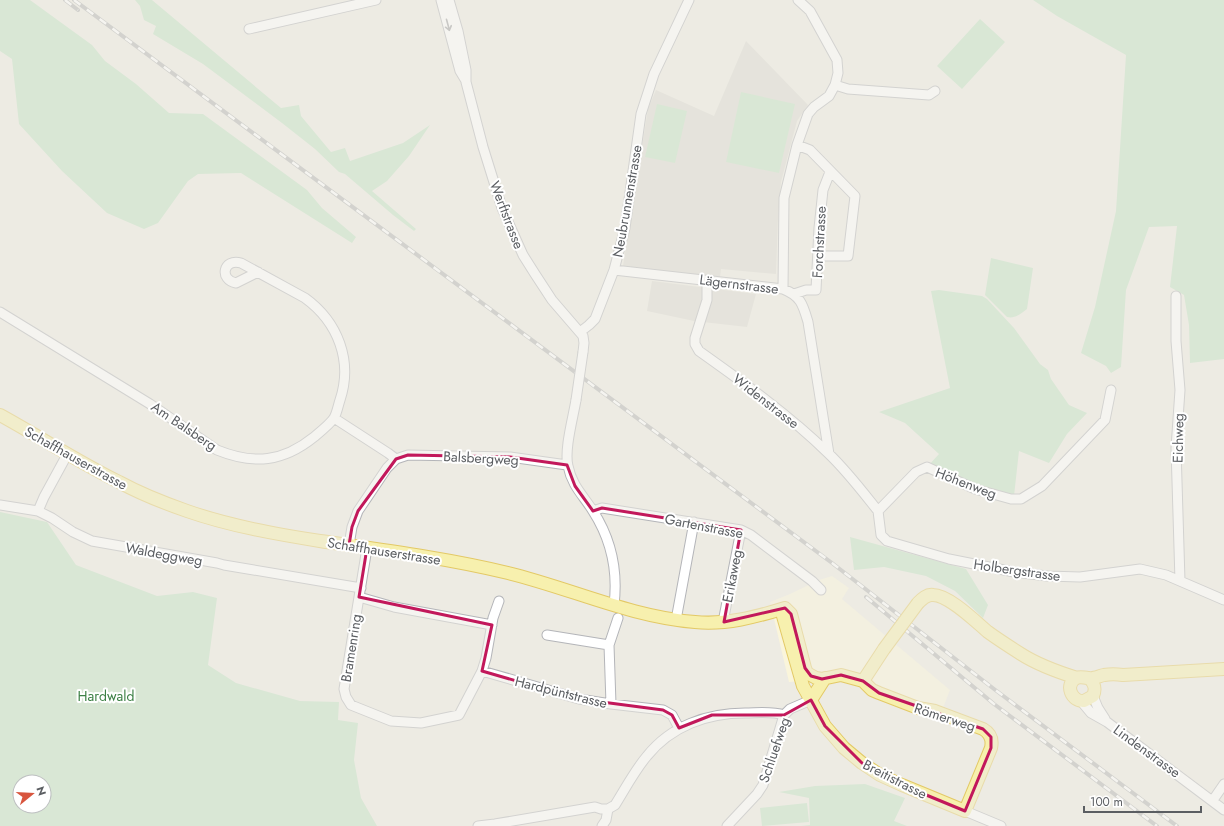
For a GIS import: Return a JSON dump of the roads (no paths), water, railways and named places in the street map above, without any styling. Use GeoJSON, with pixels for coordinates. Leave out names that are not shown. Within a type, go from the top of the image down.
{"type":"FeatureCollection","features":[{"type":"Feature","properties":{"kind":"main road","name":"Schaffhauserstrasse"},"geometry":{"type":"LineString","coordinates":[[0,415],[118,482],[152,498],[189,512],[266,532],[448,561],[508,573],[614,605],[676,620],[723,622],[759,616],[785,608]]}},
{"type":"Feature","properties":{"kind":"main road"},"geometry":{"type":"LineString","coordinates":[[863,681],[884,649],[918,603],[933,594],[942,597],[963,611],[990,633],[1022,655],[1049,669],[1092,681],[1094,693]]}},
{"type":"Feature","properties":{"kind":"main road","name":"Römerweg"},"geometry":{"type":"LineString","coordinates":[[785,608],[791,614],[807,673],[816,678],[841,675],[863,681],[872,690],[879,693],[918,708],[935,711],[983,729],[989,734],[992,741],[991,748],[965,811]]}},
{"type":"Feature","properties":{"kind":"main road","name":"Breitistrasse"},"geometry":{"type":"LineString","coordinates":[[785,608],[783,616],[803,686],[825,726],[844,748],[862,763],[880,775],[965,811]]}},
{"type":"Feature","properties":{"kind":"main road"},"geometry":{"type":"LineString","coordinates":[[1049,669],[1070,690],[1073,697],[1081,701],[1088,700],[1106,682],[1123,675]]}},
{"type":"Feature","properties":{"kind":"main road"},"geometry":{"type":"LineString","coordinates":[[1070,690],[1072,683],[1083,678],[1104,675],[1224,669]]}},
{"type":"Feature","properties":{"kind":"main road"},"geometry":{"type":"LineString","coordinates":[[811,700],[825,678]]}},
{"type":"Feature","properties":{"kind":"street"},"geometry":{"type":"LineString","coordinates":[[249,29],[376,0]]}},
{"type":"Feature","properties":{"kind":"street","name":"Werftstrasse"},"geometry":{"type":"LineString","coordinates":[[441,0],[460,71],[466,82],[502,208],[512,233],[538,280],[552,300],[580,332]]}},
{"type":"Feature","properties":{"kind":"street","name":"Werftstrasse"},"geometry":{"type":"LineString","coordinates":[[449,0],[466,70],[466,82]]}},
{"type":"Feature","properties":{"kind":"street","name":"Neubrunnenstrasse"},"geometry":{"type":"LineString","coordinates":[[580,332],[595,319],[614,270],[625,228],[642,114],[654,74],[689,0]]}},
{"type":"Feature","properties":{"kind":"street"},"geometry":{"type":"LineString","coordinates":[[783,289],[784,198],[797,145],[808,114],[814,107],[829,96],[835,85],[838,73],[837,60],[810,11],[798,0]]}},
{"type":"Feature","properties":{"kind":"street"},"geometry":{"type":"LineString","coordinates":[[835,85],[848,89],[929,95],[935,91]]}},
{"type":"Feature","properties":{"kind":"street"},"geometry":{"type":"LineString","coordinates":[[797,145],[810,150],[855,196],[848,256],[819,256]]}},
{"type":"Feature","properties":{"kind":"street","name":"Forchstrasse"},"geometry":{"type":"LineString","coordinates":[[794,294],[806,290],[816,290],[819,256],[819,228],[823,190],[830,172]]}},
{"type":"Feature","properties":{"kind":"street","name":"Lägernstrasse"},"geometry":{"type":"LineString","coordinates":[[614,270],[783,289],[794,294],[803,307],[808,322],[829,454]]}},
{"type":"Feature","properties":{"kind":"street","name":"Am Balsberg"},"geometry":{"type":"LineString","coordinates":[[0,312],[150,404],[207,444],[229,454],[246,458],[267,459],[287,454],[306,443],[334,418],[343,393],[345,376],[343,353],[337,335],[326,317],[311,302],[258,272]]}},
{"type":"Feature","properties":{"kind":"street","name":"Widenstrasse"},"geometry":{"type":"LineString","coordinates":[[706,280],[706,300],[695,338],[695,344],[699,351],[752,388],[798,426],[829,454],[855,482],[878,511]]}},
{"type":"Feature","properties":{"kind":"street","name":"Eichweg"},"geometry":{"type":"LineString","coordinates":[[1176,296],[1176,341],[1180,390],[1176,448],[1180,581]]}},
{"type":"Feature","properties":{"kind":"street"},"geometry":{"type":"LineString","coordinates":[[580,332],[584,339],[583,352],[568,445],[568,465],[575,486],[602,526],[612,556],[615,574],[614,605]]}},
{"type":"Feature","properties":{"kind":"street","name":"Höhenweg"},"geometry":{"type":"LineString","coordinates":[[878,511],[916,472],[927,467],[974,489],[1011,499],[1021,499],[1042,486],[1106,420],[1111,390]]}},
{"type":"Feature","properties":{"kind":"street"},"geometry":{"type":"LineString","coordinates":[[334,418],[396,459],[387,468],[358,511],[352,527],[349,545]]}},
{"type":"Feature","properties":{"kind":"street"},"geometry":{"type":"LineString","coordinates":[[0,506],[38,511],[44,497],[68,454]]}},
{"type":"Feature","properties":{"kind":"street","name":"Balsbergweg"},"geometry":{"type":"LineString","coordinates":[[396,459],[408,455],[510,457],[568,465]]}},
{"type":"Feature","properties":{"kind":"street","name":"Gartenstrasse"},"geometry":{"type":"LineString","coordinates":[[593,511],[602,508],[741,530],[751,535],[812,581],[821,590]]}},
{"type":"Feature","properties":{"kind":"street","name":"Waldeggweg"},"geometry":{"type":"LineString","coordinates":[[38,511],[73,532],[92,541],[217,563],[360,593]]}},
{"type":"Feature","properties":{"kind":"street","name":"Holbergstrasse"},"geometry":{"type":"LineString","coordinates":[[878,511],[881,535],[887,541],[949,559],[1014,572],[1046,576],[1080,577],[1140,569],[1166,575],[1224,600]]}},
{"type":"Feature","properties":{"kind":"street"},"geometry":{"type":"LineString","coordinates":[[676,620],[694,522]]}},
{"type":"Feature","properties":{"kind":"street","name":"Erikaweg"},"geometry":{"type":"LineString","coordinates":[[723,622],[741,530]]}},
{"type":"Feature","properties":{"kind":"street","name":"Bramenring"},"geometry":{"type":"LineString","coordinates":[[367,548],[344,689],[346,697],[351,705],[391,721],[421,724],[459,715],[462,706],[482,670],[499,600]]}},
{"type":"Feature","properties":{"kind":"street","name":"Bramenring"},"geometry":{"type":"LineString","coordinates":[[360,593],[394,607],[492,625]]}},
{"type":"Feature","properties":{"kind":"street"},"geometry":{"type":"LineString","coordinates":[[610,704],[609,644],[618,618]]}},
{"type":"Feature","properties":{"kind":"street"},"geometry":{"type":"LineString","coordinates":[[547,635],[609,644]]}},
{"type":"Feature","properties":{"kind":"street","name":"Hardpüntstrasse"},"geometry":{"type":"LineString","coordinates":[[482,670],[579,699],[663,710],[672,715],[679,728]]}},
{"type":"Feature","properties":{"kind":"street","name":"Lindenstrasse"},"geometry":{"type":"LineString","coordinates":[[1094,693],[1098,708],[1107,722]]}},
{"type":"Feature","properties":{"kind":"street","name":"Schluefweg"},"geometry":{"type":"LineString","coordinates":[[728,826],[757,794],[763,785],[784,715],[790,709],[811,700]]}},
{"type":"Feature","properties":{"kind":"street","name":"Lindenstrasse"},"geometry":{"type":"LineString","coordinates":[[1081,701],[1091,713],[1107,722],[1213,800],[1224,810]]}},
{"type":"Feature","properties":{"kind":"street"},"geometry":{"type":"LineString","coordinates":[[478,826],[495,825],[596,807],[608,809],[615,805],[646,756],[661,741],[679,728],[712,715],[779,713],[784,715]]}},
{"type":"Feature","properties":{"kind":"street"},"geometry":{"type":"LineString","coordinates":[[1213,800],[1224,784]]}},
{"type":"Feature","properties":{"kind":"street"},"geometry":{"type":"LineString","coordinates":[[602,826],[606,820],[608,809]]}},
{"type":"Feature","properties":{"kind":"street","name":"Breitistrasse"},"geometry":{"type":"LineString","coordinates":[[965,811],[1001,826]]}},
{"type":"Feature","properties":{"kind":"railway"},"geometry":{"type":"LineString","coordinates":[[65,0],[78,10]]}},
{"type":"Feature","properties":{"kind":"railway"},"geometry":{"type":"LineString","coordinates":[[74,0],[832,563],[994,689],[1177,826]]}},
{"type":"Feature","properties":{"kind":"railway"},"geometry":{"type":"LineString","coordinates":[[866,597],[994,704],[1157,826]]}},
{"type":"Feature","properties":{"kind":"park label","name":"Hardwald"},"geometry":{"type":"Point","coordinates":[106,696]}}]}
